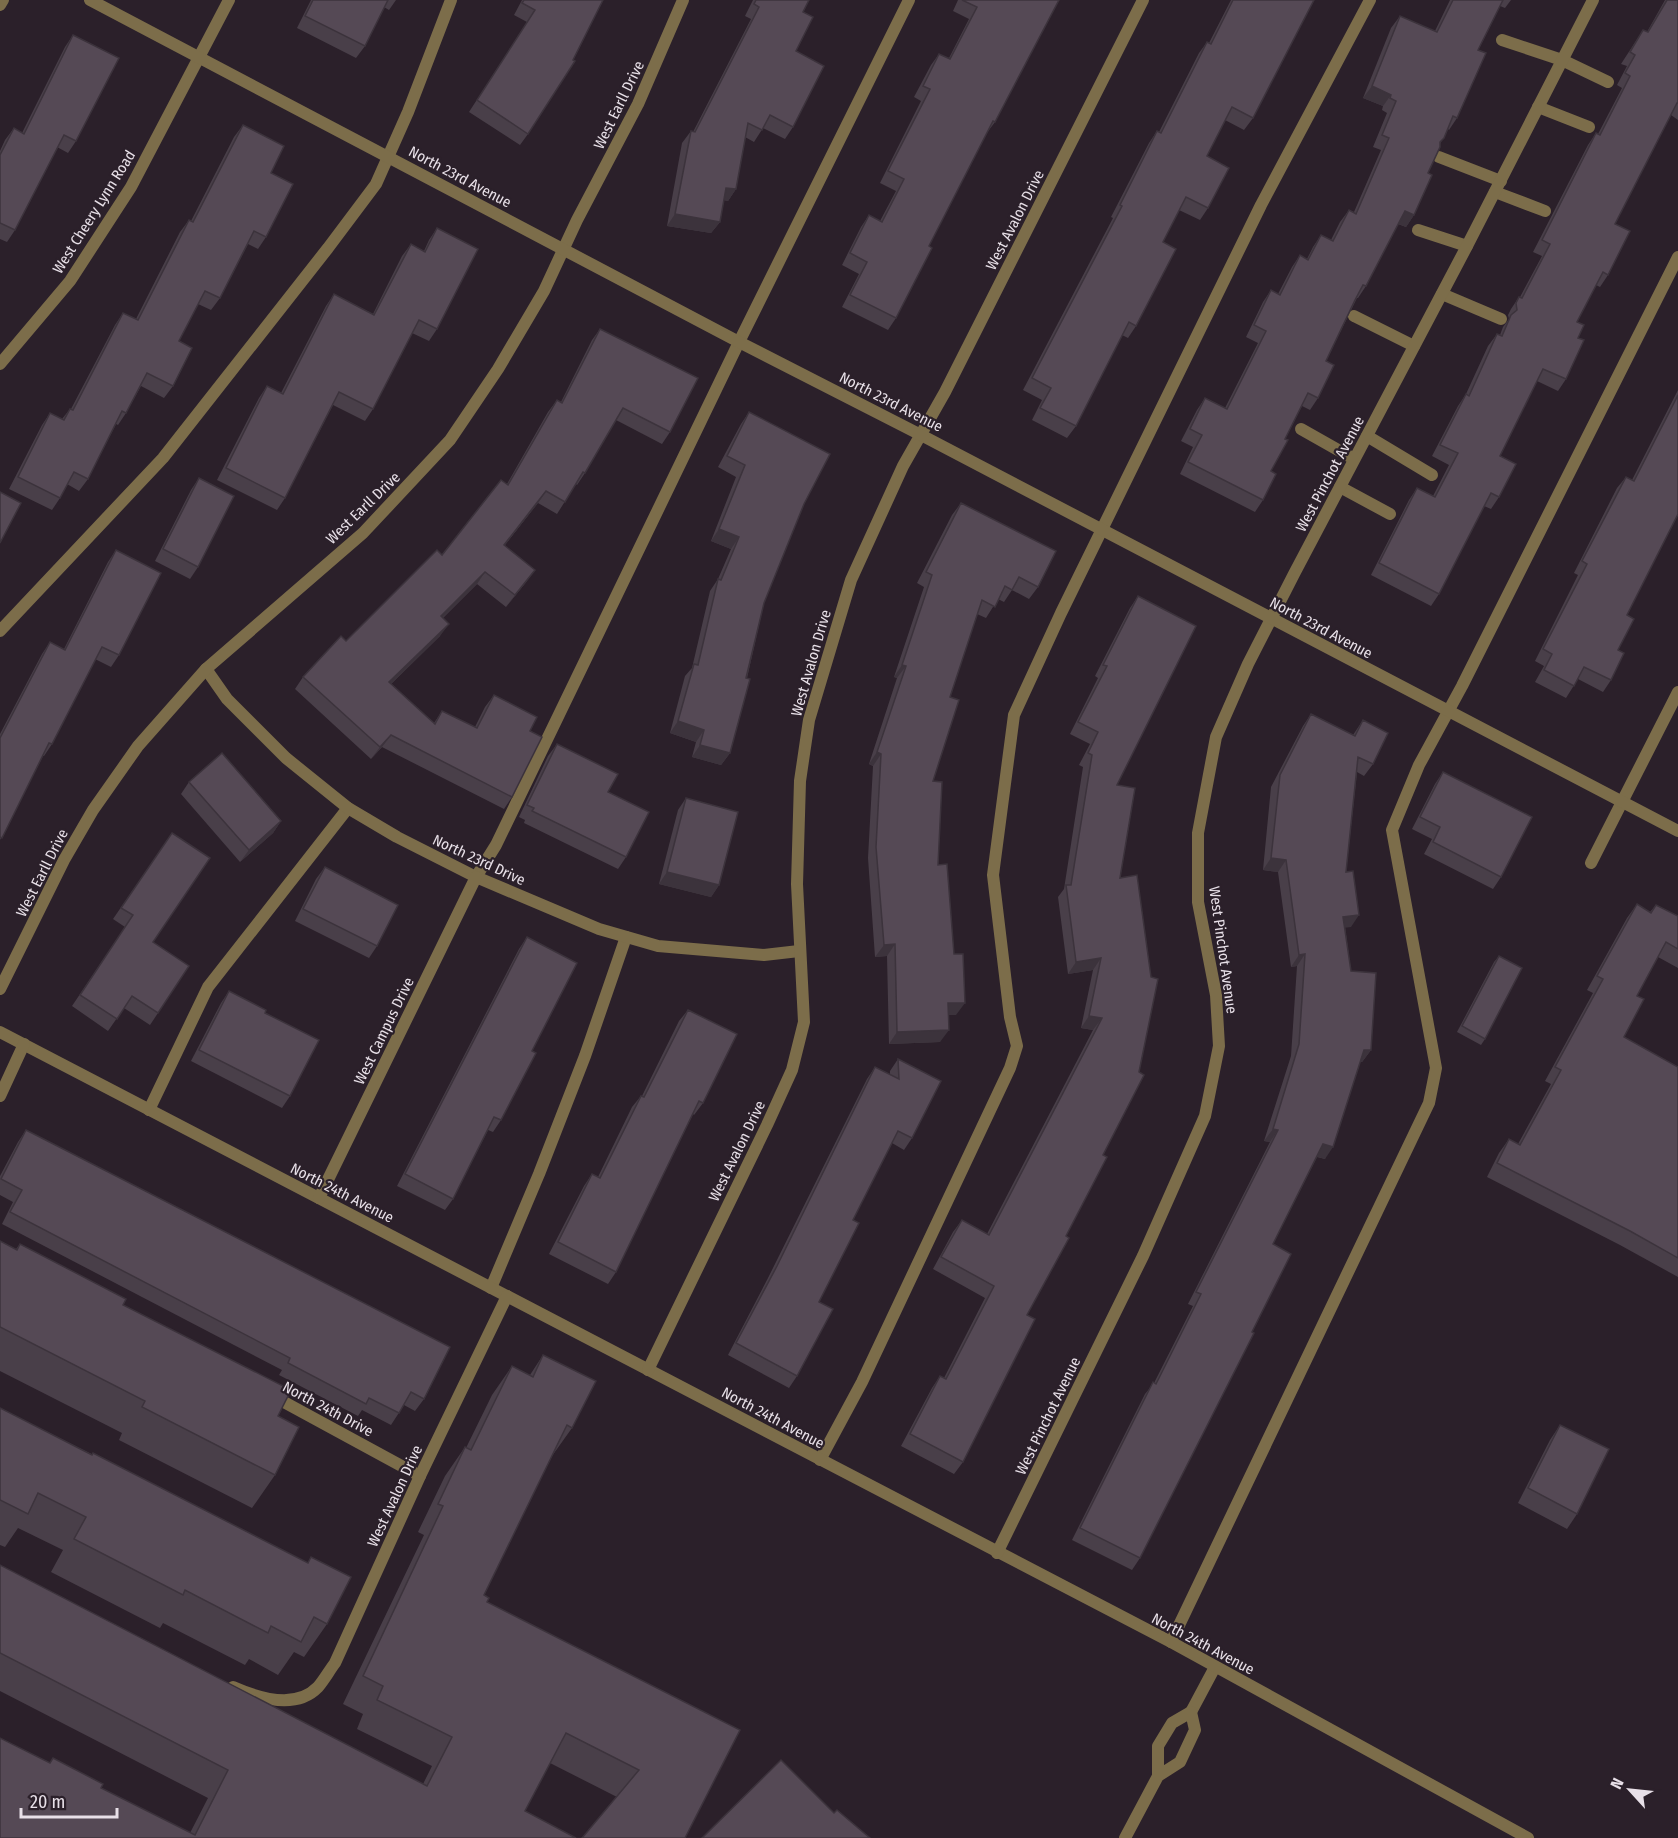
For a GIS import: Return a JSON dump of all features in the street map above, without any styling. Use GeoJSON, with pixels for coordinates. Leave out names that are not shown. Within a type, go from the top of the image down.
{"type":"FeatureCollection","features":[{"type":"Feature","properties":{"kind":"street"},"geometry":{"type":"LineString","coordinates":[[0,5],[3,0]]}},
{"type":"Feature","properties":{"kind":"street","name":"North 23rd Avenue"},"geometry":{"type":"LineString","coordinates":[[90,0],[739,342],[1678,831]]}},
{"type":"Feature","properties":{"kind":"street","name":"West Cheery Lynn Road"},"geometry":{"type":"LineString","coordinates":[[0,364],[70,281],[131,187],[229,0]]}},
{"type":"Feature","properties":{"kind":"street"},"geometry":{"type":"LineString","coordinates":[[0,631],[163,458],[328,248],[376,183],[408,112],[451,0]]}},
{"type":"Feature","properties":{"kind":"street","name":"West Earll Drive"},"geometry":{"type":"LineString","coordinates":[[0,989],[64,860],[93,810],[138,746],[206,669],[363,533],[450,440],[498,369],[544,291],[638,104],[683,0]]}},
{"type":"Feature","properties":{"kind":"street","name":"West Campus Drive"},"geometry":{"type":"LineString","coordinates":[[319,1198],[476,877],[496,845],[739,342],[909,0]]}},
{"type":"Feature","properties":{"kind":"street","name":"West Avalon Drive"},"geometry":{"type":"LineString","coordinates":[[648,1370],[792,1070],[804,1022],[797,884],[800,781],[809,720],[851,580],[903,466],[945,392],[1143,0]]}},
{"type":"Feature","properties":{"kind":"street"},"geometry":{"type":"LineString","coordinates":[[820,1460],[862,1382],[1010,1068],[1017,1046],[1010,1017],[993,875],[1014,716],[1061,613],[1261,205],[1370,0]]}},
{"type":"Feature","properties":{"kind":"street","name":"West Pinchot Avenue"},"geometry":{"type":"LineString","coordinates":[[997,1553],[1143,1256],[1205,1116],[1219,1046],[1216,995],[1198,902],[1198,833],[1216,737],[1248,664],[1593,0]]}},
{"type":"Feature","properties":{"kind":"street"},"geometry":{"type":"LineString","coordinates":[[1502,40],[1562,60],[1608,82]]}},
{"type":"Feature","properties":{"kind":"street"},"geometry":{"type":"LineString","coordinates":[[1539,107],[1589,127]]}},
{"type":"Feature","properties":{"kind":"street"},"geometry":{"type":"LineString","coordinates":[[1439,157],[1545,211]]}},
{"type":"Feature","properties":{"kind":"street"},"geometry":{"type":"LineString","coordinates":[[1418,230],[1467,246]]}},
{"type":"Feature","properties":{"kind":"street"},"geometry":{"type":"LineString","coordinates":[[1171,1642],[1429,1103],[1436,1068],[1392,830],[1419,765],[1678,257]]}},
{"type":"Feature","properties":{"kind":"street"},"geometry":{"type":"LineString","coordinates":[[1442,294],[1501,319]]}},
{"type":"Feature","properties":{"kind":"street"},"geometry":{"type":"LineString","coordinates":[[1354,316],[1414,346]]}},
{"type":"Feature","properties":{"kind":"street"},"geometry":{"type":"LineString","coordinates":[[1301,429],[1354,459]]}},
{"type":"Feature","properties":{"kind":"street"},"geometry":{"type":"LineString","coordinates":[[1367,436],[1432,475]]}},
{"type":"Feature","properties":{"kind":"street"},"geometry":{"type":"LineString","coordinates":[[1340,487],[1390,514]]}},
{"type":"Feature","properties":{"kind":"street","name":"North 23rd Drive"},"geometry":{"type":"LineString","coordinates":[[206,669],[227,699],[286,758],[348,808],[397,837],[476,877],[598,929],[658,946],[764,955],[799,951]]}},
{"type":"Feature","properties":{"kind":"street"},"geometry":{"type":"LineString","coordinates":[[1591,863],[1678,692]]}},
{"type":"Feature","properties":{"kind":"street"},"geometry":{"type":"LineString","coordinates":[[149,1110],[208,987],[348,808]]}},
{"type":"Feature","properties":{"kind":"street"},"geometry":{"type":"LineString","coordinates":[[491,1288],[540,1174],[585,1056],[626,937]]}},
{"type":"Feature","properties":{"kind":"street","name":"North 24th Avenue"},"geometry":{"type":"LineString","coordinates":[[0,1032],[1171,1642],[1528,1838]]}},
{"type":"Feature","properties":{"kind":"street"},"geometry":{"type":"LineString","coordinates":[[0,1096],[24,1044]]}},
{"type":"Feature","properties":{"kind":"street","name":"West Avalon Drive"},"geometry":{"type":"LineString","coordinates":[[219,1681],[249,1694],[272,1700],[300,1699],[317,1688],[335,1663],[420,1476],[507,1296]]}},
{"type":"Feature","properties":{"kind":"street","name":"North 24th Drive"},"geometry":{"type":"LineString","coordinates":[[258,1388],[420,1476]]}},
{"type":"Feature","properties":{"kind":"street"},"geometry":{"type":"LineString","coordinates":[[1125,1838],[1158,1776],[1158,1746],[1172,1723],[1191,1712],[1215,1667]]}},
{"type":"Feature","properties":{"kind":"street"},"geometry":{"type":"LineString","coordinates":[[1158,1776],[1180,1762],[1195,1730],[1191,1712]]}},
{"type":"Feature","properties":{"kind":"building"},"geometry":{"type":"Polygon","coordinates":[[[313,0],[388,0],[365,46],[305,16],[313,0]]]}},
{"type":"Feature","properties":{"kind":"building"},"geometry":{"type":"Polygon","coordinates":[[[524,0],[603,0],[573,60],[575,61],[528,134],[477,100],[535,10],[522,3],[524,0]]]}},
{"type":"Feature","properties":{"kind":"building"},"geometry":{"type":"Polygon","coordinates":[[[756,0],[809,0],[803,12],[813,17],[796,51],[824,66],[793,127],[770,115],[762,130],[748,123],[736,189],[726,188],[720,222],[675,214],[691,131],[695,132],[759,7],[754,4],[756,0]]]}},
{"type":"Feature","properties":{"kind":"building"},"geometry":{"type":"Polygon","coordinates":[[[962,0],[1059,0],[995,122],[993,121],[929,246],[932,248],[896,318],[850,295],[867,262],[850,253],[869,215],[882,222],[904,179],[888,171],[930,89],[923,86],[939,54],[950,59],[977,7],[962,0]]]}},
{"type":"Feature","properties":{"kind":"building"},"geometry":{"type":"Polygon","coordinates":[[[1233,0],[1314,0],[1253,118],[1232,107],[1207,156],[1229,168],[1208,208],[1186,197],[1163,242],[1176,249],[1136,326],[1129,322],[1076,426],[1040,408],[1051,388],[1032,378],[1122,206],[1120,205],[1157,131],[1161,133],[1207,42],[1211,44],[1233,0]]]}},
{"type":"Feature","properties":{"kind":"building"},"geometry":{"type":"Polygon","coordinates":[[[1453,0],[1503,0],[1478,50],[1486,53],[1457,118],[1453,116],[1440,142],[1440,147],[1428,173],[1432,175],[1414,215],[1405,211],[1366,286],[1363,285],[1355,300],[1326,361],[1334,365],[1318,398],[1308,393],[1285,439],[1288,440],[1271,471],[1276,474],[1263,500],[1188,462],[1202,435],[1190,429],[1205,398],[1227,409],[1266,331],[1254,325],[1271,290],[1280,295],[1300,255],[1308,260],[1321,235],[1333,241],[1349,210],[1356,214],[1389,138],[1382,135],[1396,101],[1390,98],[1391,95],[1372,86],[1400,16],[1437,32],[1453,0]]]}},
{"type":"Feature","properties":{"kind":"building"},"geometry":{"type":"Polygon","coordinates":[[[1667,0],[1678,0],[1678,103],[1615,224],[1630,231],[1608,275],[1603,272],[1577,322],[1584,325],[1578,338],[1584,340],[1566,379],[1543,369],[1500,456],[1516,464],[1499,497],[1491,493],[1439,594],[1379,563],[1417,488],[1435,497],[1458,453],[1440,445],[1466,394],[1469,396],[1497,334],[1502,336],[1511,315],[1517,310],[1516,303],[1519,297],[1522,298],[1550,244],[1542,240],[1596,133],[1600,135],[1630,76],[1625,73],[1635,55],[1630,52],[1643,30],[1648,32],[1667,0]]]}},
{"type":"Feature","properties":{"kind":"building"},"geometry":{"type":"Polygon","coordinates":[[[73,35],[119,58],[76,141],[64,135],[15,230],[0,223],[0,155],[14,128],[24,134],[73,35]]]}},
{"type":"Feature","properties":{"kind":"building"},"geometry":{"type":"Polygon","coordinates":[[[243,125],[284,146],[271,173],[293,184],[266,237],[254,231],[220,298],[205,291],[179,341],[192,348],[173,386],[147,373],[126,413],[122,411],[88,479],[74,472],[60,498],[18,477],[50,413],[64,420],[70,409],[73,410],[123,313],[138,320],[189,220],[193,222],[243,125]]]}},
{"type":"Feature","properties":{"kind":"building"},"geometry":{"type":"Polygon","coordinates":[[[437,228],[478,249],[437,329],[419,320],[373,409],[339,392],[285,498],[226,468],[267,386],[283,394],[334,294],[374,315],[411,244],[425,252],[437,228]]]}},
{"type":"Feature","properties":{"kind":"building"},"geometry":{"type":"Polygon","coordinates":[[[600,329],[698,378],[670,432],[623,408],[565,502],[546,491],[504,545],[535,570],[515,595],[485,572],[441,616],[449,624],[389,682],[435,724],[442,711],[477,728],[494,695],[537,717],[530,731],[542,737],[512,797],[391,735],[380,747],[303,677],[341,636],[346,641],[437,550],[442,555],[501,480],[508,485],[557,400],[562,403],[600,329]]]}},
{"type":"Feature","properties":{"kind":"building"},"geometry":{"type":"Polygon","coordinates":[[[1678,395],[1678,514],[1627,615],[1634,619],[1618,650],[1624,653],[1611,680],[1584,667],[1574,686],[1544,670],[1552,654],[1543,649],[1587,564],[1582,561],[1626,477],[1634,481],[1678,395]]]}},
{"type":"Feature","properties":{"kind":"building"},"geometry":{"type":"Polygon","coordinates":[[[749,412],[830,454],[804,504],[764,603],[746,678],[750,679],[730,753],[700,745],[704,730],[678,721],[694,664],[698,665],[718,579],[721,580],[739,537],[719,529],[745,465],[727,456],[749,412]]]}},
{"type":"Feature","properties":{"kind":"building"},"geometry":{"type":"Polygon","coordinates":[[[199,478],[234,496],[198,567],[163,549],[199,478]]]}},
{"type":"Feature","properties":{"kind":"building"},"geometry":{"type":"Polygon","coordinates":[[[0,492],[21,503],[0,543],[0,492]]]}},
{"type":"Feature","properties":{"kind":"building"},"geometry":{"type":"Polygon","coordinates":[[[961,503],[1056,551],[1038,587],[1019,577],[1012,590],[1005,586],[995,607],[982,600],[950,697],[959,700],[933,781],[942,782],[938,865],[947,864],[954,954],[963,954],[965,1003],[948,1003],[949,1030],[897,1032],[895,944],[884,945],[876,847],[881,754],[877,752],[906,666],[902,665],[932,575],[926,572],[961,503]]]}},
{"type":"Feature","properties":{"kind":"building"},"geometry":{"type":"Polygon","coordinates":[[[116,550],[161,573],[119,655],[102,647],[52,744],[49,743],[2,838],[0,837],[0,738],[50,642],[65,650],[116,550]]]}},
{"type":"Feature","properties":{"kind":"building"},"geometry":{"type":"Polygon","coordinates":[[[1138,596],[1196,626],[1117,785],[1135,788],[1120,878],[1137,875],[1151,977],[1158,979],[1139,1072],[1144,1075],[1103,1155],[1107,1157],[1066,1236],[1069,1238],[1027,1315],[1035,1319],[963,1462],[910,1434],[940,1376],[946,1379],[994,1286],[941,1257],[962,1220],[989,1235],[1102,1018],[1089,1016],[1101,958],[1076,962],[1066,885],[1071,885],[1092,755],[1088,753],[1098,732],[1078,722],[1107,666],[1103,665],[1138,596]]]}},
{"type":"Feature","properties":{"kind":"building"},"geometry":{"type":"Polygon","coordinates":[[[1311,714],[1355,736],[1363,720],[1388,733],[1373,764],[1358,757],[1346,872],[1353,871],[1359,915],[1343,917],[1351,971],[1376,973],[1371,1050],[1364,1050],[1333,1147],[1323,1144],[1273,1244],[1291,1254],[1252,1332],[1254,1333],[1140,1558],[1080,1528],[1153,1382],[1156,1384],[1201,1294],[1196,1292],[1278,1130],[1273,1129],[1299,1044],[1305,954],[1299,955],[1286,860],[1271,858],[1280,775],[1311,714]]]}},
{"type":"Feature","properties":{"kind":"building"},"geometry":{"type":"Polygon","coordinates":[[[557,744],[618,774],[608,792],[649,812],[626,857],[532,811],[534,808],[527,805],[557,744]]]}},
{"type":"Feature","properties":{"kind":"building"},"geometry":{"type":"Polygon","coordinates":[[[222,753],[281,821],[249,850],[189,782],[222,753]]]}},
{"type":"Feature","properties":{"kind":"building"},"geometry":{"type":"Polygon","coordinates":[[[1443,772],[1532,817],[1501,877],[1433,842],[1440,827],[1420,817],[1443,772]]]}},
{"type":"Feature","properties":{"kind":"building"},"geometry":{"type":"Polygon","coordinates":[[[686,798],[738,812],[719,885],[667,872],[686,798]]]}},
{"type":"Feature","properties":{"kind":"building"},"geometry":{"type":"Polygon","coordinates":[[[172,833],[210,858],[153,942],[189,966],[158,1013],[132,996],[117,1019],[80,995],[133,915],[121,908],[172,833]]]}},
{"type":"Feature","properties":{"kind":"building"},"geometry":{"type":"Polygon","coordinates":[[[325,867],[398,905],[377,946],[303,909],[325,867]]]}},
{"type":"Feature","properties":{"kind":"building"},"geometry":{"type":"Polygon","coordinates":[[[1637,904],[1651,913],[1656,905],[1678,916],[1678,949],[1666,942],[1637,996],[1644,999],[1624,1037],[1678,1067],[1678,1258],[1497,1163],[1509,1139],[1520,1145],[1561,1070],[1555,1067],[1603,979],[1597,976],[1637,904]]]}},
{"type":"Feature","properties":{"kind":"building"},"geometry":{"type":"Polygon","coordinates":[[[527,937],[577,963],[532,1051],[536,1053],[501,1120],[494,1117],[453,1199],[405,1174],[527,937]]]}},
{"type":"Feature","properties":{"kind":"building"},"geometry":{"type":"Polygon","coordinates":[[[1499,956],[1522,968],[1485,1039],[1462,1026],[1499,956]]]}},
{"type":"Feature","properties":{"kind":"building"},"geometry":{"type":"Polygon","coordinates":[[[229,991],[266,1010],[265,1013],[319,1040],[290,1096],[199,1050],[229,991]]]}},
{"type":"Feature","properties":{"kind":"building"},"geometry":{"type":"Polygon","coordinates":[[[688,1010],[737,1034],[703,1103],[699,1101],[616,1272],[558,1242],[592,1174],[600,1178],[688,1010]]]}},
{"type":"Feature","properties":{"kind":"building"},"geometry":{"type":"Polygon","coordinates":[[[898,1059],[941,1081],[912,1138],[898,1131],[853,1220],[859,1223],[819,1302],[833,1309],[797,1376],[736,1343],[777,1266],[875,1067],[899,1079],[898,1059]]]}},
{"type":"Feature","properties":{"kind":"building"},"geometry":{"type":"Polygon","coordinates":[[[26,1130],[450,1347],[424,1399],[411,1392],[399,1413],[369,1398],[366,1404],[288,1363],[290,1358],[10,1212],[22,1190],[1,1179],[26,1130]]]}},
{"type":"Feature","properties":{"kind":"building"},"geometry":{"type":"Polygon","coordinates":[[[0,1241],[17,1250],[20,1244],[126,1299],[123,1305],[291,1390],[278,1416],[299,1427],[275,1475],[142,1407],[145,1401],[0,1327],[0,1241]]]}},
{"type":"Feature","properties":{"kind":"building"},"geometry":{"type":"Polygon","coordinates":[[[543,1355],[596,1381],[572,1428],[567,1425],[484,1595],[489,1598],[487,1602],[740,1730],[685,1838],[582,1838],[639,1770],[566,1733],[525,1811],[576,1838],[0,1838],[0,1738],[50,1763],[53,1758],[103,1784],[101,1788],[195,1835],[228,1770],[0,1653],[0,1565],[427,1786],[452,1737],[377,1700],[383,1686],[363,1676],[443,1506],[438,1504],[465,1447],[471,1450],[512,1366],[533,1377],[543,1355]]]}},
{"type":"Feature","properties":{"kind":"building"},"geometry":{"type":"Polygon","coordinates":[[[0,1408],[308,1563],[311,1557],[351,1577],[327,1624],[314,1617],[301,1642],[271,1626],[268,1633],[185,1590],[183,1595],[74,1539],[86,1517],[38,1493],[28,1514],[0,1500],[0,1408]]]}},
{"type":"Feature","properties":{"kind":"building"},"geometry":{"type":"Polygon","coordinates":[[[1560,1425],[1609,1449],[1577,1514],[1528,1488],[1560,1425]]]}},
{"type":"Feature","properties":{"kind":"building"},"geometry":{"type":"Polygon","coordinates":[[[781,1760],[834,1813],[837,1810],[870,1838],[702,1838],[781,1760]]]}}]}
